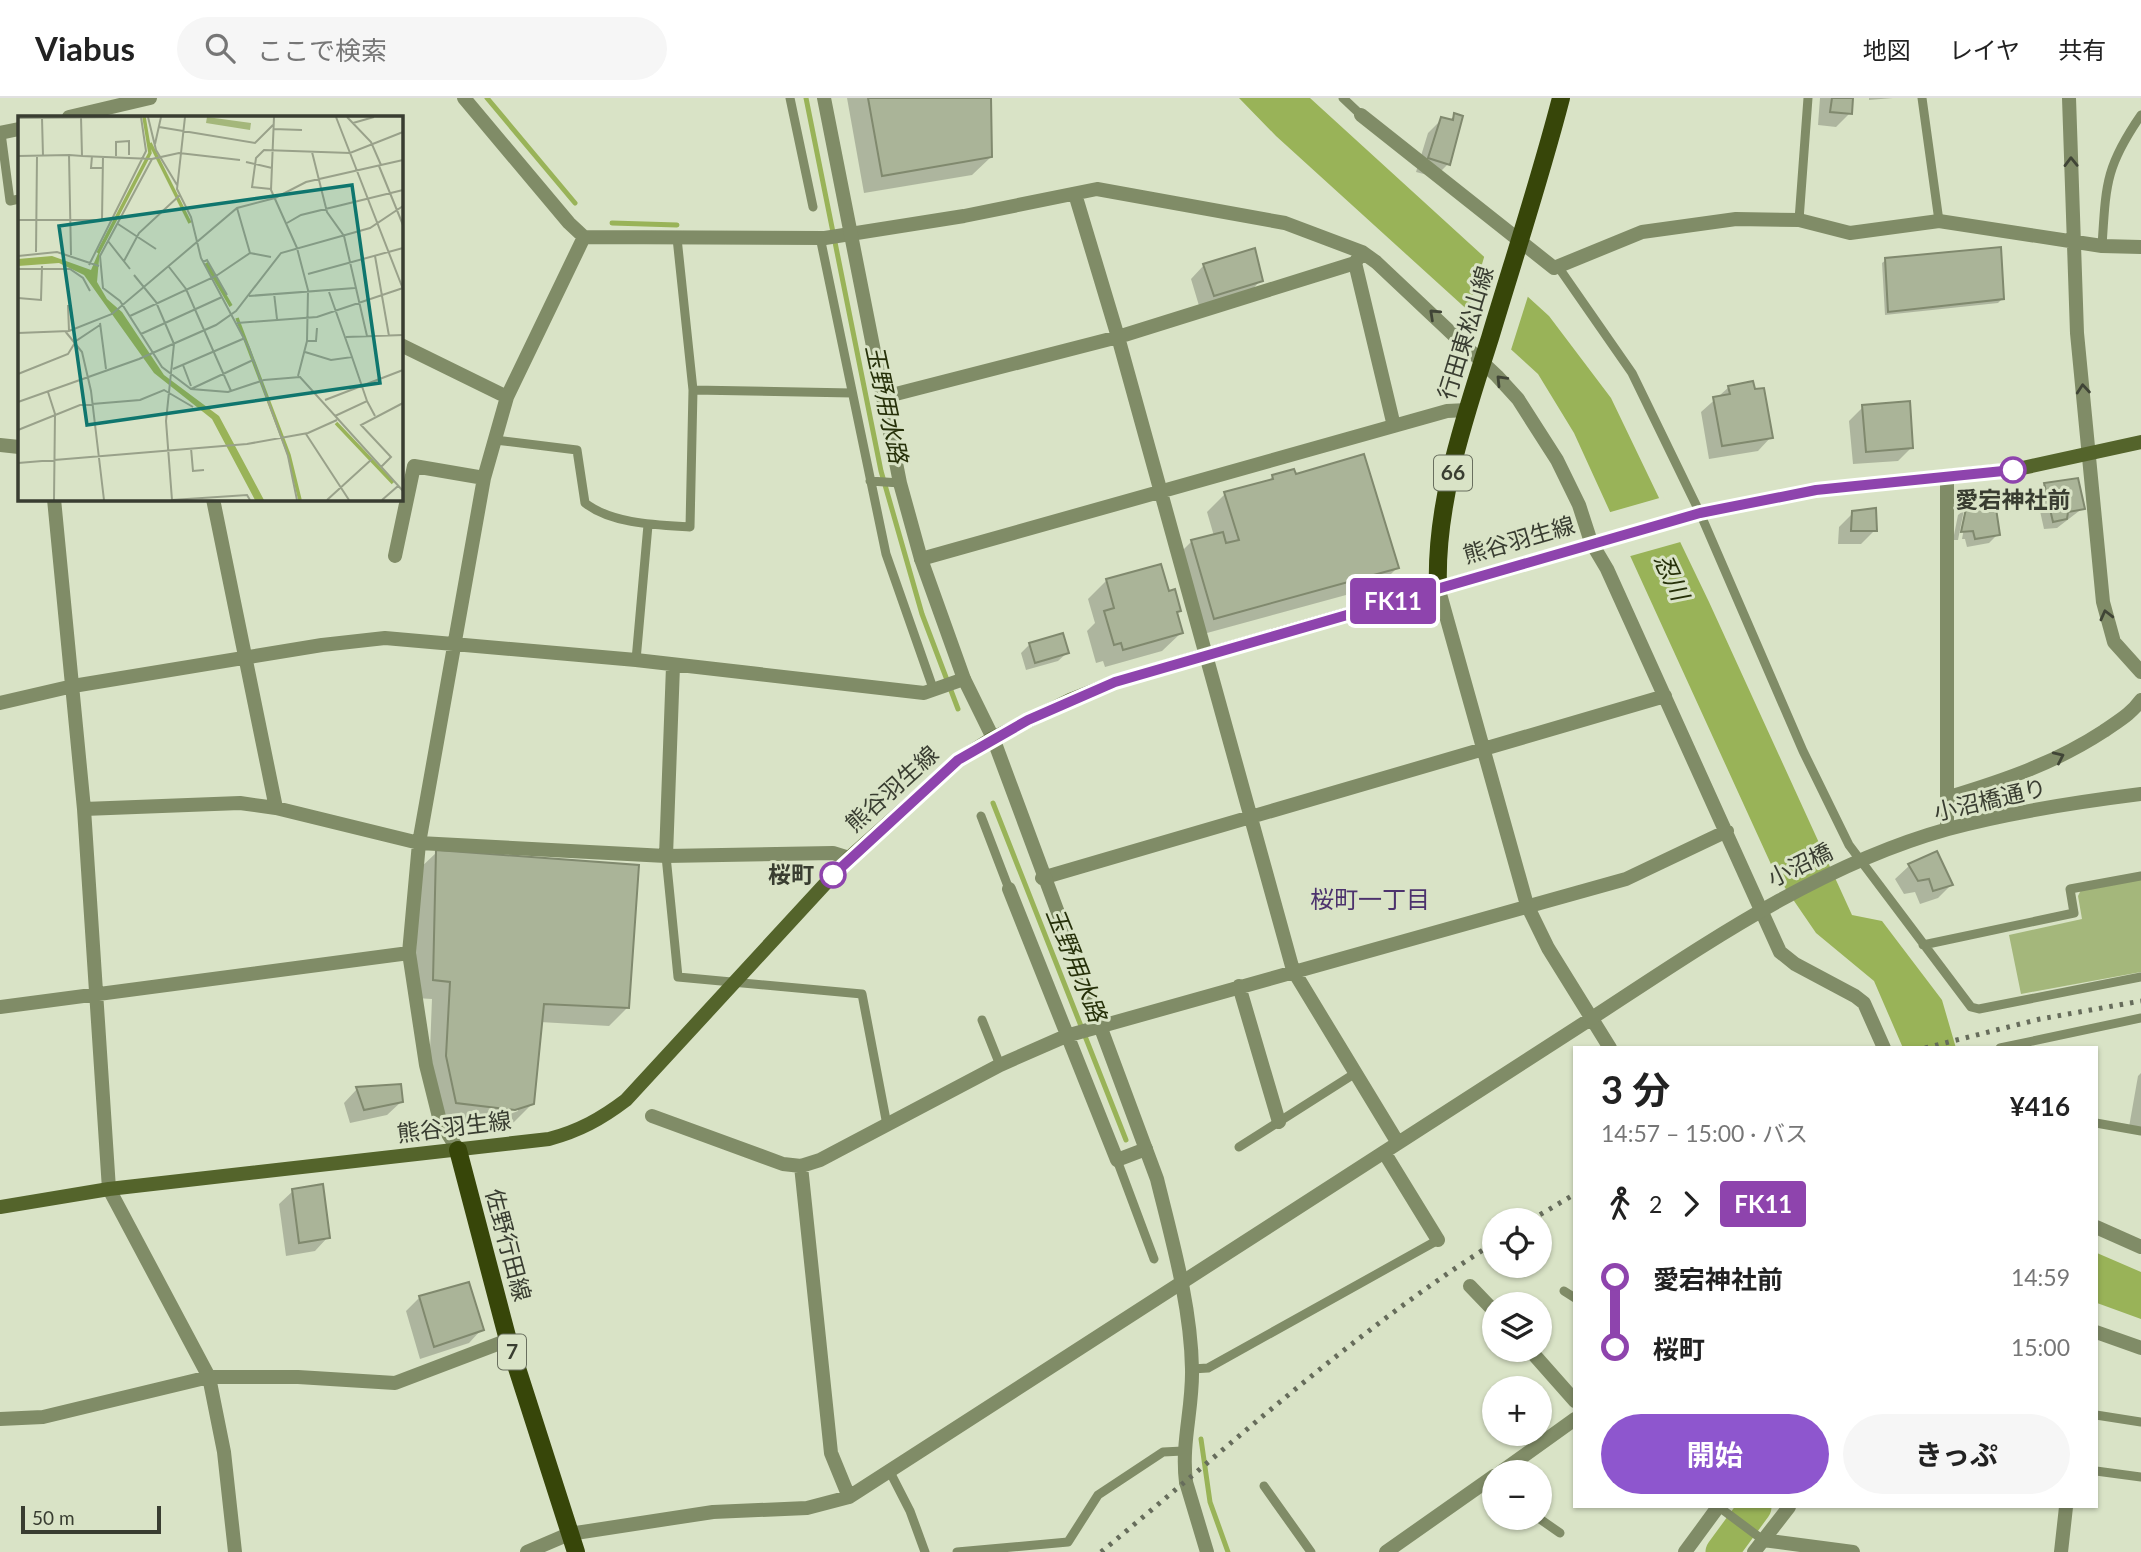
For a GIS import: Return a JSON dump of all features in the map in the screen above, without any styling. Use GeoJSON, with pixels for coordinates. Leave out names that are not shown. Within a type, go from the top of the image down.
{"type":"FeatureCollection","features":[{"type":"Feature","properties":{"kind":"main road","name":"行田東松山線"},"geometry":{"type":"LineString","coordinates":[[1438,587],[1437,558],[1442,523],[1467,410],[1561,98]]}},
{"type":"Feature","properties":{"kind":"main road","name":"熊谷羽生線"},"geometry":{"type":"LineString","coordinates":[[0,1207],[109,1189],[549,1139],[578,1131],[626,1100],[849,858],[958,760],[993,738],[1104,687],[1438,587],[1696,514],[1816,490],[1947,479],[2089,455],[2141,442]]}},
{"type":"Feature","properties":{"kind":"main road","name":"佐野行田線"},"geometry":{"type":"LineString","coordinates":[[458,1150],[508,1340],[576,1552]]}},
{"type":"Feature","properties":{"kind":"street"},"geometry":{"type":"LineString","coordinates":[[73,116],[150,98]]}},
{"type":"Feature","properties":{"kind":"street"},"geometry":{"type":"LineString","coordinates":[[464,98],[569,223],[584,237],[846,236],[1097,190],[1285,223],[1358,257],[1422,302],[1483,358],[1518,399],[1557,460],[1597,541],[1665,696],[1765,908],[1780,951],[1795,964],[1856,996],[1864,1003],[1883,1046]]}},
{"type":"Feature","properties":{"kind":"street"},"geometry":{"type":"LineString","coordinates":[[824,98],[846,236],[884,397],[896,482],[962,680],[993,738],[1095,1028],[1146,1149],[1174,1246],[1192,1369],[1183,1451],[1186,1482],[1207,1552]]}},
{"type":"Feature","properties":{"kind":"street"},"geometry":{"type":"LineString","coordinates":[[2069,98],[2073,242],[2089,455],[2106,622],[2114,642],[2141,672]]}},
{"type":"Feature","properties":{"kind":"street"},"geometry":{"type":"LineString","coordinates":[[1361,115],[1518,248],[1554,268],[1642,232],[1736,219],[1799,220],[1850,233],[1940,221],[2102,246],[2141,247]]}},
{"type":"Feature","properties":{"kind":"street"},"geometry":{"type":"LineString","coordinates":[[0,133],[18,129]]}},
{"type":"Feature","properties":{"kind":"street"},"geometry":{"type":"LineString","coordinates":[[1075,194],[1118,337],[1293,970],[1398,1143]]}},
{"type":"Feature","properties":{"kind":"street"},"geometry":{"type":"LineString","coordinates":[[458,1150],[440,1121],[426,1065],[409,953],[419,843],[484,478],[507,397],[584,237]]}},
{"type":"Feature","properties":{"kind":"street"},"geometry":{"type":"LineString","coordinates":[[884,397],[1118,337],[1358,257]]}},
{"type":"Feature","properties":{"kind":"street"},"geometry":{"type":"LineString","coordinates":[[1358,257],[1394,426]]}},
{"type":"Feature","properties":{"kind":"street"},"geometry":{"type":"LineString","coordinates":[[402,345],[507,397]]}},
{"type":"Feature","properties":{"kind":"street"},"geometry":{"type":"LineString","coordinates":[[921,559],[1447,411],[1467,410]]}},
{"type":"Feature","properties":{"kind":"street"},"geometry":{"type":"LineString","coordinates":[[0,444],[18,447]]}},
{"type":"Feature","properties":{"kind":"street"},"geometry":{"type":"LineString","coordinates":[[395,556],[414,466],[484,478]]}},
{"type":"Feature","properties":{"kind":"street"},"geometry":{"type":"LineString","coordinates":[[1947,479],[1947,830]]}},
{"type":"Feature","properties":{"kind":"street"},"geometry":{"type":"LineString","coordinates":[[54,500],[84,809],[109,1189],[209,1377],[224,1452],[235,1552]]}},
{"type":"Feature","properties":{"kind":"street"},"geometry":{"type":"LineString","coordinates":[[213,500],[276,808]]}},
{"type":"Feature","properties":{"kind":"street"},"geometry":{"type":"LineString","coordinates":[[1438,587],[1527,905],[1548,948],[1609,1046]]}},
{"type":"Feature","properties":{"kind":"street"},"geometry":{"type":"LineString","coordinates":[[0,703],[74,686],[385,638],[636,660],[924,693],[962,680]]}},
{"type":"Feature","properties":{"kind":"street"},"geometry":{"type":"LineString","coordinates":[[666,856],[673,666]]}},
{"type":"Feature","properties":{"kind":"street"},"geometry":{"type":"LineString","coordinates":[[1042,878],[1665,696]]}},
{"type":"Feature","properties":{"kind":"street"},"geometry":{"type":"LineString","coordinates":[[1949,797],[2020,776],[2074,750],[2133,711],[2141,700]]}},
{"type":"Feature","properties":{"kind":"street","name":"小沼橋通り"},"geometry":{"type":"LineString","coordinates":[[1857,863],[1947,830],[2141,794]]}},
{"type":"Feature","properties":{"kind":"street"},"geometry":{"type":"LineString","coordinates":[[84,809],[240,803],[276,808],[419,843],[666,856],[833,853],[849,858]]}},
{"type":"Feature","properties":{"kind":"street"},"geometry":{"type":"LineString","coordinates":[[652,1116],[759,1157],[802,1166],[820,1160],[1000,1065],[1070,1035],[1636,875],[1727,831]]}},
{"type":"Feature","properties":{"kind":"street","name":"小沼橋"},"geometry":{"type":"LineString","coordinates":[[1765,908],[1857,863]]}},
{"type":"Feature","properties":{"kind":"street"},"geometry":{"type":"LineString","coordinates":[[1009,889],[1070,1035],[1117,1160],[1146,1149]]}},
{"type":"Feature","properties":{"kind":"street"},"geometry":{"type":"LineString","coordinates":[[527,1552],[569,1534],[713,1512],[807,1508],[849,1497],[1765,908]]}},
{"type":"Feature","properties":{"kind":"street"},"geometry":{"type":"LineString","coordinates":[[0,1007],[409,953]]}},
{"type":"Feature","properties":{"kind":"street"},"geometry":{"type":"LineString","coordinates":[[1239,986],[1279,1122]]}},
{"type":"Feature","properties":{"kind":"street"},"geometry":{"type":"LineString","coordinates":[[1384,1152],[1438,1240]]}},
{"type":"Feature","properties":{"kind":"street"},"geometry":{"type":"LineString","coordinates":[[802,1166],[831,1453],[849,1497]]}},
{"type":"Feature","properties":{"kind":"street"},"geometry":{"type":"LineString","coordinates":[[2098,1228],[2141,1247]]}},
{"type":"Feature","properties":{"kind":"street"},"geometry":{"type":"LineString","coordinates":[[1470,1286],[1482,1298]]}},
{"type":"Feature","properties":{"kind":"street"},"geometry":{"type":"LineString","coordinates":[[2098,1333],[2141,1348]]}},
{"type":"Feature","properties":{"kind":"street"},"geometry":{"type":"LineString","coordinates":[[0,1419],[43,1417],[209,1377],[298,1377],[395,1383],[508,1340]]}},
{"type":"Feature","properties":{"kind":"street"},"geometry":{"type":"LineString","coordinates":[[1541,1362],[1573,1399]]}},
{"type":"Feature","properties":{"kind":"street"},"geometry":{"type":"LineString","coordinates":[[1518,1460],[1573,1420]]}},
{"type":"Feature","properties":{"kind":"street"},"geometry":{"type":"LineString","coordinates":[[1386,1552],[1482,1489]]}},
{"type":"Feature","properties":{"kind":"street"},"geometry":{"type":"LineString","coordinates":[[1757,1542],[1788,1508]]}},
{"type":"Feature","properties":{"kind":"street"},"geometry":{"type":"LineString","coordinates":[[2061,1552],[2066,1508]]}},
{"type":"Feature","properties":{"kind":"street"},"geometry":{"type":"LineString","coordinates":[[1685,1552],[1722,1509]]}},
{"type":"Feature","properties":{"kind":"street"},"geometry":{"type":"LineString","coordinates":[[1757,1542],[1853,1552]]}},
{"type":"Feature","properties":{"kind":"lane"},"geometry":{"type":"LineString","coordinates":[[790,98],[813,207]]}},
{"type":"Feature","properties":{"kind":"lane"},"geometry":{"type":"LineString","coordinates":[[1343,98],[1361,115]]}},
{"type":"Feature","properties":{"kind":"lane"},"geometry":{"type":"LineString","coordinates":[[1799,220],[1808,98]]}},
{"type":"Feature","properties":{"kind":"lane"},"geometry":{"type":"LineString","coordinates":[[1922,98],[1940,221]]}},
{"type":"Feature","properties":{"kind":"lane"},"geometry":{"type":"LineString","coordinates":[[2102,246],[2107,178],[2125,138],[2141,115]]}},
{"type":"Feature","properties":{"kind":"lane"},"geometry":{"type":"LineString","coordinates":[[0,133],[10,201],[18,199]]}},
{"type":"Feature","properties":{"kind":"lane"},"geometry":{"type":"LineString","coordinates":[[495,440],[577,450],[585,503],[593,510],[648,524],[690,527],[693,390],[677,238]]}},
{"type":"Feature","properties":{"kind":"lane"},"geometry":{"type":"LineString","coordinates":[[822,238],[886,554],[935,690]]}},
{"type":"Feature","properties":{"kind":"lane"},"geometry":{"type":"LineString","coordinates":[[1559,268],[1632,373],[1803,751],[1857,863],[1971,1007],[1979,1010],[2141,977]]}},
{"type":"Feature","properties":{"kind":"lane"},"geometry":{"type":"LineString","coordinates":[[693,390],[852,393]]}},
{"type":"Feature","properties":{"kind":"lane"},"geometry":{"type":"LineString","coordinates":[[871,481],[896,482]]}},
{"type":"Feature","properties":{"kind":"lane"},"geometry":{"type":"LineString","coordinates":[[636,660],[648,524]]}},
{"type":"Feature","properties":{"kind":"lane"},"geometry":{"type":"LineString","coordinates":[[981,816],[1009,889]]}},
{"type":"Feature","properties":{"kind":"lane"},"geometry":{"type":"LineString","coordinates":[[666,856],[678,977],[862,994],[887,1125]]}},
{"type":"Feature","properties":{"kind":"lane"},"geometry":{"type":"LineString","coordinates":[[1923,945],[2074,914],[2070,889],[2141,876]]}},
{"type":"Feature","properties":{"kind":"lane"},"geometry":{"type":"LineString","coordinates":[[2009,1046],[2141,1018]]}},
{"type":"Feature","properties":{"kind":"lane"},"geometry":{"type":"LineString","coordinates":[[982,1020],[1000,1065]]}},
{"type":"Feature","properties":{"kind":"lane"},"geometry":{"type":"LineString","coordinates":[[1239,1147],[1354,1074]]}},
{"type":"Feature","properties":{"kind":"lane"},"geometry":{"type":"LineString","coordinates":[[2098,1123],[2141,1131]]}},
{"type":"Feature","properties":{"kind":"lane"},"geometry":{"type":"LineString","coordinates":[[1117,1160],[1154,1259]]}},
{"type":"Feature","properties":{"kind":"lane"},"geometry":{"type":"LineString","coordinates":[[1192,1369],[1209,1368],[1438,1240]]}},
{"type":"Feature","properties":{"kind":"lane"},"geometry":{"type":"LineString","coordinates":[[1564,1291],[1573,1297]]}},
{"type":"Feature","properties":{"kind":"lane"},"geometry":{"type":"LineString","coordinates":[[2098,1415],[2141,1422]]}},
{"type":"Feature","properties":{"kind":"lane"},"geometry":{"type":"LineString","coordinates":[[957,1552],[1068,1542],[1098,1495],[1163,1452],[1183,1451]]}},
{"type":"Feature","properties":{"kind":"lane"},"geometry":{"type":"LineString","coordinates":[[2098,1471],[2141,1477]]}},
{"type":"Feature","properties":{"kind":"lane"},"geometry":{"type":"LineString","coordinates":[[890,1472],[925,1552]]}},
{"type":"Feature","properties":{"kind":"lane"},"geometry":{"type":"LineString","coordinates":[[1264,1486],[1311,1552]]}},
{"type":"Feature","properties":{"kind":"lane"},"geometry":{"type":"LineString","coordinates":[[1722,1509],[1757,1542]]}},
{"type":"Feature","properties":{"kind":"lane"},"geometry":{"type":"LineString","coordinates":[[1552,1527],[1560,1533]]}},
{"type":"Feature","properties":{"kind":"shaded area"},"geometry":{"type":"Polygon","coordinates":[[[2141,879],[2141,972],[2021,994],[2009,935],[2082,919],[2078,896],[2082,888],[2141,879]]]}},
{"type":"Feature","properties":{"kind":"water","name":"忍川"},"geometry":{"type":"Polygon","coordinates":[[[1239,98],[1310,98],[1549,316],[1611,398],[1709,602],[1852,915],[1882,921],[1942,1000],[1955,1046],[1902,1046],[1874,981],[1816,933],[1775,873],[1574,433],[1538,374],[1276,136],[1239,98]]]}},
{"type":"Feature","properties":{"kind":"water"},"geometry":{"type":"Polygon","coordinates":[[[2098,1253],[2141,1272],[2141,1319],[2098,1303],[2098,1253]]]}},
{"type":"Feature","properties":{"kind":"pier"},"geometry":{"type":"Polygon","coordinates":[[[1485,254],[1529,293],[1510,353],[1467,315],[1485,254]]]}},
{"type":"Feature","properties":{"kind":"pier"},"geometry":{"type":"Polygon","coordinates":[[[1663,497],[1684,541],[1627,557],[1607,513],[1663,497]]]}},
{"type":"Feature","properties":{"kind":"building"},"geometry":{"type":"Polygon","coordinates":[[[868,98],[991,98],[992,157],[882,176],[868,98]]]}},
{"type":"Feature","properties":{"kind":"building"},"geometry":{"type":"Polygon","coordinates":[[[1832,98],[1853,98],[1852,114],[1830,112],[1832,98]]]}},
{"type":"Feature","properties":{"kind":"building"},"geometry":{"type":"Polygon","coordinates":[[[1454,113],[1463,116],[1450,165],[1428,158],[1441,117],[1453,120],[1454,113]]]}},
{"type":"Feature","properties":{"kind":"building"},"geometry":{"type":"Polygon","coordinates":[[[2001,247],[2004,299],[1888,312],[1885,258],[2001,247]]]}},
{"type":"Feature","properties":{"kind":"building"},"geometry":{"type":"Polygon","coordinates":[[[1255,248],[1263,281],[1214,296],[1203,264],[1255,248]]]}},
{"type":"Feature","properties":{"kind":"building"},"geometry":{"type":"Polygon","coordinates":[[[1753,381],[1755,389],[1764,388],[1773,438],[1722,446],[1713,397],[1730,394],[1728,386],[1753,381]]]}},
{"type":"Feature","properties":{"kind":"building"},"geometry":{"type":"Polygon","coordinates":[[[1910,401],[1913,448],[1866,452],[1862,405],[1910,401]]]}},
{"type":"Feature","properties":{"kind":"building"},"geometry":{"type":"Polygon","coordinates":[[[1364,454],[1399,568],[1214,619],[1191,540],[1223,532],[1226,543],[1239,540],[1224,492],[1273,479],[1272,475],[1294,469],[1296,474],[1364,454]]]}},
{"type":"Feature","properties":{"kind":"building"},"geometry":{"type":"Polygon","coordinates":[[[2078,478],[2085,509],[2068,512],[2067,519],[2053,522],[2044,483],[2078,478]]]}},
{"type":"Feature","properties":{"kind":"building"},"geometry":{"type":"Polygon","coordinates":[[[1994,495],[2000,535],[1975,539],[1973,531],[1961,532],[1967,504],[1974,498],[1994,495]]]}},
{"type":"Feature","properties":{"kind":"building"},"geometry":{"type":"Polygon","coordinates":[[[1876,508],[1877,531],[1851,531],[1852,511],[1876,508]]]}},
{"type":"Feature","properties":{"kind":"building"},"geometry":{"type":"Polygon","coordinates":[[[1161,564],[1169,591],[1175,589],[1181,611],[1177,612],[1183,633],[1123,650],[1121,643],[1114,645],[1104,611],[1114,608],[1106,579],[1161,564]]]}},
{"type":"Feature","properties":{"kind":"building"},"geometry":{"type":"Polygon","coordinates":[[[1063,633],[1069,653],[1035,663],[1029,643],[1063,633]]]}},
{"type":"Feature","properties":{"kind":"building"},"geometry":{"type":"Polygon","coordinates":[[[436,850],[639,865],[629,1008],[544,1004],[534,1104],[515,1110],[456,1103],[446,1056],[450,982],[433,980],[436,850]]]}},
{"type":"Feature","properties":{"kind":"building"},"geometry":{"type":"Polygon","coordinates":[[[1937,851],[1953,885],[1933,891],[1929,879],[1918,881],[1908,864],[1937,851]]]}},
{"type":"Feature","properties":{"kind":"building"},"geometry":{"type":"Polygon","coordinates":[[[401,1084],[403,1102],[364,1110],[356,1087],[401,1084]]]}},
{"type":"Feature","properties":{"kind":"building"},"geometry":{"type":"Polygon","coordinates":[[[323,1184],[330,1238],[299,1243],[292,1189],[323,1184]]]}},
{"type":"Feature","properties":{"kind":"building"},"geometry":{"type":"Polygon","coordinates":[[[469,1282],[484,1330],[434,1347],[419,1296],[469,1282]]]}},
{"type":"Feature","properties":{"kind":"waterway"},"geometry":{"type":"LineString","coordinates":[[487,98],[575,203]]}},
{"type":"Feature","properties":{"kind":"waterway","name":"玉野用水路"},"geometry":{"type":"LineString","coordinates":[[806,98],[881,471],[922,614],[958,709]]}},
{"type":"Feature","properties":{"kind":"waterway"},"geometry":{"type":"LineString","coordinates":[[612,223],[677,225]]}},
{"type":"Feature","properties":{"kind":"waterway","name":"玉野用水路"},"geometry":{"type":"LineString","coordinates":[[993,803],[1126,1140]]}},
{"type":"Feature","properties":{"kind":"waterway","name":"玉野用水路"},"geometry":{"type":"LineString","coordinates":[[1201,1439],[1210,1502],[1228,1552]]}},
{"type":"Feature","properties":{"kind":"waterway"},"geometry":{"type":"LineString","coordinates":[[1722,1552],[1754,1508]]}},
{"type":"Feature","properties":{"kind":"railway"},"geometry":{"type":"LineString","coordinates":[[1933,1046],[2040,1019],[2141,1001]]}},
{"type":"Feature","properties":{"kind":"railway"},"geometry":{"type":"LineString","coordinates":[[1551,1208],[1573,1195]]}},
{"type":"Feature","properties":{"kind":"railway"},"geometry":{"type":"LineString","coordinates":[[1101,1552],[1342,1352],[1442,1277],[1482,1251]]}},
{"type":"Feature","properties":{"kind":"bus line","name":"FK11"},"geometry":{"type":"LineString","coordinates":[[833,875],[958,760],[1028,720],[1115,682],[1591,542],[1700,513],[1816,490],[1947,479],[2013,470]]}},
{"type":"Feature","properties":{"kind":"place","name":"愛宕神社前"},"geometry":{"type":"Point","coordinates":[2013,470]}},
{"type":"Feature","properties":{"kind":"place","name":"桜町"},"geometry":{"type":"Point","coordinates":[833,875]}},
{"type":"Feature","properties":{"kind":"district","name":"桜町一丁目"},"geometry":{"type":"Point","coordinates":[1370,900]}}]}
